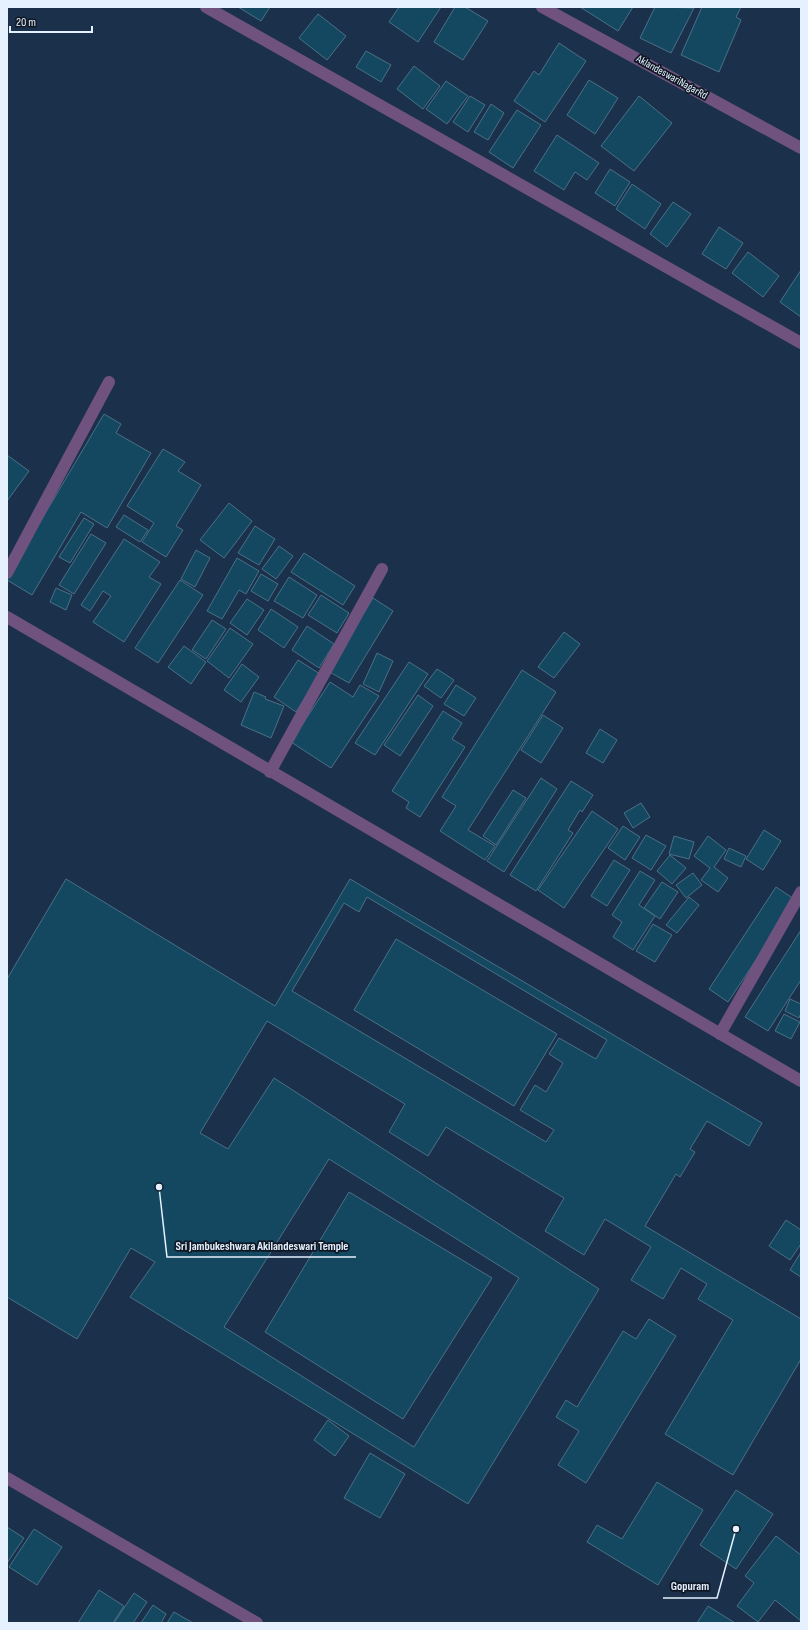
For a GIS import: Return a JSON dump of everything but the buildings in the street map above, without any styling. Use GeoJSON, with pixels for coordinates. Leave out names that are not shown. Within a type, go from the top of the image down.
{"type":"FeatureCollection","features":[{"type":"Feature","properties":{"kind":"street"},"geometry":{"type":"LineString","coordinates":[[206,7],[801,343]]}},
{"type":"Feature","properties":{"kind":"street","name":"AklandeswariNagarRd"},"geometry":{"type":"LineString","coordinates":[[542,7],[801,148]]}},
{"type":"Feature","properties":{"kind":"street"},"geometry":{"type":"LineString","coordinates":[[7,574],[109,382]]}},
{"type":"Feature","properties":{"kind":"street"},"geometry":{"type":"LineString","coordinates":[[270,772],[382,569]]}},
{"type":"Feature","properties":{"kind":"street"},"geometry":{"type":"LineString","coordinates":[[7,617],[801,1081]]}},
{"type":"Feature","properties":{"kind":"street"},"geometry":{"type":"LineString","coordinates":[[720,1034],[801,892]]}},
{"type":"Feature","properties":{"kind":"street"},"geometry":{"type":"LineString","coordinates":[[7,1478],[258,1623]]}},
{"type":"Feature","properties":{"kind":"place","name":"Sri Jambukeshwara Akilandeswari Temple"},"geometry":{"type":"Point","coordinates":[159,1187]}},
{"type":"Feature","properties":{"kind":"place","name":"Gopuram"},"geometry":{"type":"Point","coordinates":[736,1529]}}]}
